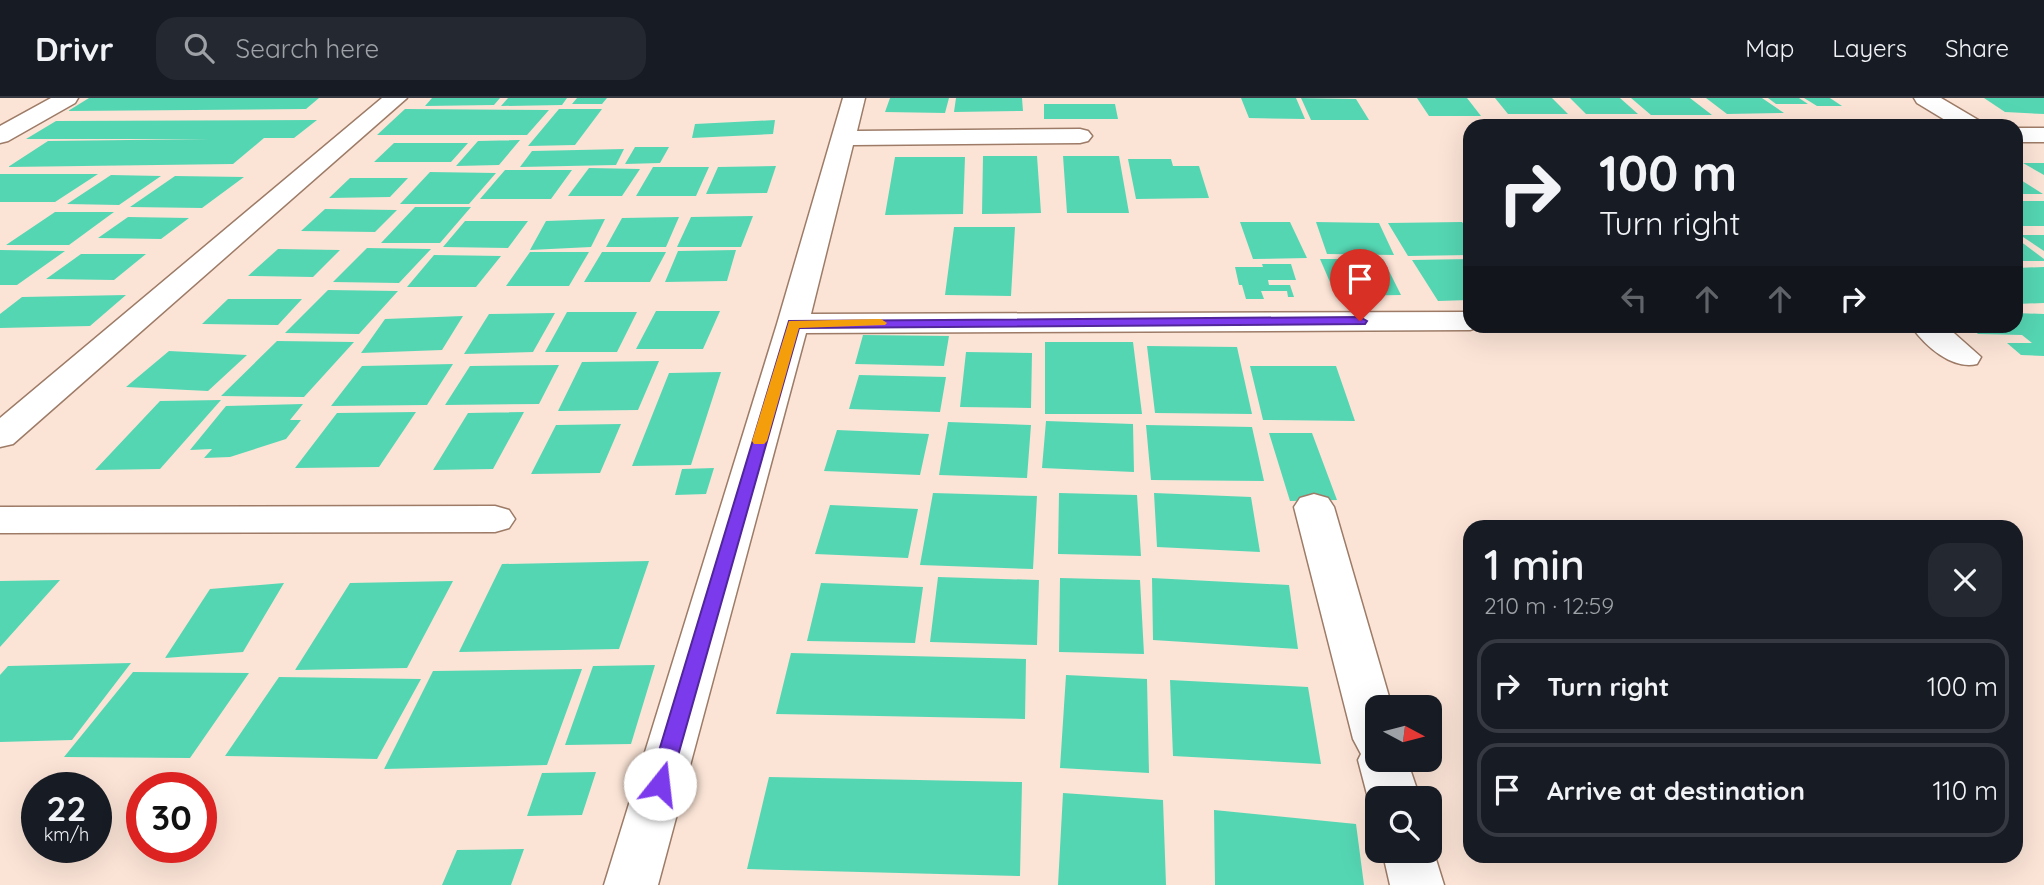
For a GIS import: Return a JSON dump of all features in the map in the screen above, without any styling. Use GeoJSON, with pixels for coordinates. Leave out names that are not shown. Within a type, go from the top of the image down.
{"type":"FeatureCollection","features":[{"type":"Feature","properties":{"kind":"street"},"geometry":{"type":"LineString","coordinates":[[0,136],[67,98]]}},
{"type":"Feature","properties":{"kind":"street"},"geometry":{"type":"LineString","coordinates":[[0,436],[397,98]]}},
{"type":"Feature","properties":{"kind":"street"},"geometry":{"type":"LineString","coordinates":[[631,885],[793,324],[854,98]]}},
{"type":"Feature","properties":{"kind":"street"},"geometry":{"type":"LineString","coordinates":[[1926,98],[1960,119]]}},
{"type":"Feature","properties":{"kind":"street"},"geometry":{"type":"LineString","coordinates":[[2023,135],[2044,135]]}},
{"type":"Feature","properties":{"kind":"street"},"geometry":{"type":"LineString","coordinates":[[842,138],[1080,136]]}},
{"type":"Feature","properties":{"kind":"street"},"geometry":{"type":"LineString","coordinates":[[793,324],[1463,321]]}},
{"type":"Feature","properties":{"kind":"street"},"geometry":{"type":"LineString","coordinates":[[1936,333],[1965,357]]}},
{"type":"Feature","properties":{"kind":"street"},"geometry":{"type":"LineString","coordinates":[[1314,507],[1365,695]]}},
{"type":"Feature","properties":{"kind":"street"},"geometry":{"type":"LineString","coordinates":[[0,520],[495,519]]}},
{"type":"Feature","properties":{"kind":"street"},"geometry":{"type":"LineString","coordinates":[[1412,863],[1418,885]]}},
{"type":"Feature","properties":{"kind":"building"},"geometry":{"type":"Polygon","coordinates":[[[89,98],[319,98],[306,109],[68,111],[89,98]]]}},
{"type":"Feature","properties":{"kind":"building"},"geometry":{"type":"Polygon","coordinates":[[[432,98],[500,98],[494,105],[425,106],[432,98]]]}},
{"type":"Feature","properties":{"kind":"building"},"geometry":{"type":"Polygon","coordinates":[[[508,98],[567,98],[562,105],[501,106],[508,98]]]}},
{"type":"Feature","properties":{"kind":"building"},"geometry":{"type":"Polygon","coordinates":[[[577,98],[607,98],[602,104],[572,104],[577,98]]]}},
{"type":"Feature","properties":{"kind":"building"},"geometry":{"type":"Polygon","coordinates":[[[890,98],[949,98],[945,113],[885,112],[890,98]]]}},
{"type":"Feature","properties":{"kind":"building"},"geometry":{"type":"Polygon","coordinates":[[[956,98],[1022,98],[1023,111],[954,112],[956,98]]]}},
{"type":"Feature","properties":{"kind":"building"},"geometry":{"type":"Polygon","coordinates":[[[1241,98],[1296,98],[1305,119],[1249,118],[1241,98]]]}},
{"type":"Feature","properties":{"kind":"building"},"geometry":{"type":"Polygon","coordinates":[[[1301,98],[1356,99],[1369,120],[1311,120],[1301,98]]]}},
{"type":"Feature","properties":{"kind":"building"},"geometry":{"type":"Polygon","coordinates":[[[1417,98],[1467,98],[1481,116],[1429,116],[1417,98]]]}},
{"type":"Feature","properties":{"kind":"building"},"geometry":{"type":"Polygon","coordinates":[[[1495,98],[1552,98],[1568,114],[1508,114],[1495,98]]]}},
{"type":"Feature","properties":{"kind":"building"},"geometry":{"type":"Polygon","coordinates":[[[1570,98],[1620,98],[1638,114],[1586,114],[1570,98]]]}},
{"type":"Feature","properties":{"kind":"building"},"geometry":{"type":"Polygon","coordinates":[[[1631,98],[1690,98],[1712,115],[1651,115],[1631,98]]]}},
{"type":"Feature","properties":{"kind":"building"},"geometry":{"type":"Polygon","coordinates":[[[1706,98],[1762,98],[1784,113],[1727,114],[1706,98]]]}},
{"type":"Feature","properties":{"kind":"building"},"geometry":{"type":"Polygon","coordinates":[[[1768,98],[1799,98],[1808,104],[1776,104],[1768,98]]]}},
{"type":"Feature","properties":{"kind":"building"},"geometry":{"type":"Polygon","coordinates":[[[1804,98],[1830,98],[1842,106],[1817,106],[1804,98]]]}},
{"type":"Feature","properties":{"kind":"building"},"geometry":{"type":"Polygon","coordinates":[[[1984,98],[2044,98],[2044,114],[2005,112],[1984,98]]]}},
{"type":"Feature","properties":{"kind":"building"},"geometry":{"type":"Polygon","coordinates":[[[1044,104],[1115,104],[1118,119],[1044,119],[1044,104]]]}},
{"type":"Feature","properties":{"kind":"building"},"geometry":{"type":"Polygon","coordinates":[[[405,109],[549,110],[527,135],[377,135],[405,109]]]}},
{"type":"Feature","properties":{"kind":"building"},"geometry":{"type":"Polygon","coordinates":[[[559,109],[602,109],[575,145],[528,146],[559,109]]]}},
{"type":"Feature","properties":{"kind":"building"},"geometry":{"type":"Polygon","coordinates":[[[317,120],[294,138],[264,138],[233,164],[8,167],[48,141],[209,139],[26,139],[56,121],[317,120]]]}},
{"type":"Feature","properties":{"kind":"building"},"geometry":{"type":"Polygon","coordinates":[[[775,120],[773,134],[692,138],[695,124],[775,120]]]}},
{"type":"Feature","properties":{"kind":"building"},"geometry":{"type":"Polygon","coordinates":[[[520,140],[499,165],[456,166],[478,141],[520,140]]]}},
{"type":"Feature","properties":{"kind":"building"},"geometry":{"type":"Polygon","coordinates":[[[394,143],[468,143],[451,162],[374,162],[394,143]]]}},
{"type":"Feature","properties":{"kind":"building"},"geometry":{"type":"Polygon","coordinates":[[[635,147],[669,147],[660,163],[625,164],[635,147]]]}},
{"type":"Feature","properties":{"kind":"building"},"geometry":{"type":"Polygon","coordinates":[[[624,149],[616,165],[520,167],[532,151],[624,149]]]}},
{"type":"Feature","properties":{"kind":"building"},"geometry":{"type":"Polygon","coordinates":[[[983,156],[1037,156],[1041,213],[982,214],[983,156]]]}},
{"type":"Feature","properties":{"kind":"building"},"geometry":{"type":"Polygon","coordinates":[[[1063,156],[1119,156],[1129,213],[1067,213],[1063,156]]]}},
{"type":"Feature","properties":{"kind":"building"},"geometry":{"type":"Polygon","coordinates":[[[895,157],[965,157],[963,214],[885,215],[895,157]]]}},
{"type":"Feature","properties":{"kind":"building"},"geometry":{"type":"Polygon","coordinates":[[[1128,159],[1171,159],[1173,166],[1199,166],[1209,198],[1136,199],[1128,159]]]}},
{"type":"Feature","properties":{"kind":"building"},"geometry":{"type":"Polygon","coordinates":[[[2023,163],[2044,163],[2044,175],[2023,163]]]}},
{"type":"Feature","properties":{"kind":"building"},"geometry":{"type":"Polygon","coordinates":[[[776,166],[767,193],[706,194],[718,167],[776,166]]]}},
{"type":"Feature","properties":{"kind":"building"},"geometry":{"type":"Polygon","coordinates":[[[653,167],[709,167],[696,196],[636,196],[653,167]]]}},
{"type":"Feature","properties":{"kind":"building"},"geometry":{"type":"Polygon","coordinates":[[[589,168],[640,169],[622,196],[568,196],[589,168]]]}},
{"type":"Feature","properties":{"kind":"building"},"geometry":{"type":"Polygon","coordinates":[[[505,170],[572,170],[551,199],[480,199],[505,170]]]}},
{"type":"Feature","properties":{"kind":"building"},"geometry":{"type":"Polygon","coordinates":[[[430,172],[496,173],[469,204],[400,204],[430,172]]]}},
{"type":"Feature","properties":{"kind":"building"},"geometry":{"type":"Polygon","coordinates":[[[0,174],[98,174],[55,202],[0,202],[0,174]]]}},
{"type":"Feature","properties":{"kind":"building"},"geometry":{"type":"Polygon","coordinates":[[[111,175],[161,176],[119,205],[67,204],[111,175]]]}},
{"type":"Feature","properties":{"kind":"building"},"geometry":{"type":"Polygon","coordinates":[[[175,176],[244,177],[202,208],[130,207],[175,176]]]}},
{"type":"Feature","properties":{"kind":"building"},"geometry":{"type":"Polygon","coordinates":[[[350,178],[408,178],[390,197],[329,198],[350,178]]]}},
{"type":"Feature","properties":{"kind":"building"},"geometry":{"type":"Polygon","coordinates":[[[2023,181],[2043,194],[2023,194],[2023,181]]]}},
{"type":"Feature","properties":{"kind":"building"},"geometry":{"type":"Polygon","coordinates":[[[2023,201],[2044,201],[2044,226],[2023,226],[2023,201]]]}},
{"type":"Feature","properties":{"kind":"building"},"geometry":{"type":"Polygon","coordinates":[[[415,207],[471,207],[440,243],[381,243],[415,207]]]}},
{"type":"Feature","properties":{"kind":"building"},"geometry":{"type":"Polygon","coordinates":[[[325,209],[397,210],[375,232],[301,231],[325,209]]]}},
{"type":"Feature","properties":{"kind":"building"},"geometry":{"type":"Polygon","coordinates":[[[55,212],[114,212],[69,245],[6,245],[55,212]]]}},
{"type":"Feature","properties":{"kind":"building"},"geometry":{"type":"Polygon","coordinates":[[[753,216],[741,247],[677,247],[691,217],[753,216]]]}},
{"type":"Feature","properties":{"kind":"building"},"geometry":{"type":"Polygon","coordinates":[[[128,217],[189,218],[161,239],[98,238],[128,217]]]}},
{"type":"Feature","properties":{"kind":"building"},"geometry":{"type":"Polygon","coordinates":[[[679,217],[666,247],[606,247],[622,218],[679,217]]]}},
{"type":"Feature","properties":{"kind":"building"},"geometry":{"type":"Polygon","coordinates":[[[605,219],[591,247],[530,250],[546,221],[605,219]]]}},
{"type":"Feature","properties":{"kind":"building"},"geometry":{"type":"Polygon","coordinates":[[[465,221],[528,221],[508,248],[443,247],[465,221]]]}},
{"type":"Feature","properties":{"kind":"building"},"geometry":{"type":"Polygon","coordinates":[[[1240,222],[1290,222],[1307,258],[1253,259],[1240,222]]]}},
{"type":"Feature","properties":{"kind":"building"},"geometry":{"type":"Polygon","coordinates":[[[1316,222],[1379,223],[1394,255],[1327,254],[1316,222]]]}},
{"type":"Feature","properties":{"kind":"building"},"geometry":{"type":"Polygon","coordinates":[[[1462,222],[1463,255],[1408,256],[1388,223],[1462,222]]]}},
{"type":"Feature","properties":{"kind":"building"},"geometry":{"type":"Polygon","coordinates":[[[954,227],[1015,227],[1011,296],[945,295],[954,227]]]}},
{"type":"Feature","properties":{"kind":"building"},"geometry":{"type":"Polygon","coordinates":[[[2023,235],[2044,235],[2044,251],[2023,237],[2023,235]]]}},
{"type":"Feature","properties":{"kind":"building"},"geometry":{"type":"Polygon","coordinates":[[[2023,243],[2044,259],[2023,261],[2023,243]]]}},
{"type":"Feature","properties":{"kind":"building"},"geometry":{"type":"Polygon","coordinates":[[[367,248],[431,249],[399,283],[333,282],[367,248]]]}},
{"type":"Feature","properties":{"kind":"building"},"geometry":{"type":"Polygon","coordinates":[[[278,249],[340,250],[313,277],[248,276],[278,249]]]}},
{"type":"Feature","properties":{"kind":"building"},"geometry":{"type":"Polygon","coordinates":[[[0,250],[65,251],[17,285],[0,285],[0,250]]]}},
{"type":"Feature","properties":{"kind":"building"},"geometry":{"type":"Polygon","coordinates":[[[736,250],[727,281],[665,282],[678,251],[736,250]]]}},
{"type":"Feature","properties":{"kind":"building"},"geometry":{"type":"Polygon","coordinates":[[[530,252],[589,252],[569,286],[506,286],[530,252]]]}},
{"type":"Feature","properties":{"kind":"building"},"geometry":{"type":"Polygon","coordinates":[[[602,252],[666,252],[650,282],[584,282],[602,252]]]}},
{"type":"Feature","properties":{"kind":"building"},"geometry":{"type":"Polygon","coordinates":[[[81,254],[146,254],[114,280],[46,279],[81,254]]]}},
{"type":"Feature","properties":{"kind":"building"},"geometry":{"type":"Polygon","coordinates":[[[434,255],[501,256],[476,287],[407,287],[434,255]]]}},
{"type":"Feature","properties":{"kind":"building"},"geometry":{"type":"Polygon","coordinates":[[[1320,259],[1383,259],[1401,295],[1336,296],[1320,259]]]}},
{"type":"Feature","properties":{"kind":"building"},"geometry":{"type":"Polygon","coordinates":[[[1463,259],[1463,300],[1438,301],[1412,260],[1463,259]]]}},
{"type":"Feature","properties":{"kind":"building"},"geometry":{"type":"Polygon","coordinates":[[[1262,264],[1291,264],[1296,280],[1268,280],[1269,285],[1290,285],[1294,297],[1288,297],[1287,291],[1261,291],[1264,299],[1246,299],[1235,267],[1263,267],[1262,264]]]}},
{"type":"Feature","properties":{"kind":"building"},"geometry":{"type":"Polygon","coordinates":[[[2044,267],[2044,303],[2023,304],[2023,268],[2044,267]]]}},
{"type":"Feature","properties":{"kind":"building"},"geometry":{"type":"Polygon","coordinates":[[[328,290],[398,291],[359,334],[285,333],[328,290]]]}},
{"type":"Feature","properties":{"kind":"building"},"geometry":{"type":"Polygon","coordinates":[[[126,295],[90,326],[0,328],[0,314],[22,297],[126,295]]]}},
{"type":"Feature","properties":{"kind":"building"},"geometry":{"type":"Polygon","coordinates":[[[228,299],[302,299],[278,325],[202,324],[228,299]]]}},
{"type":"Feature","properties":{"kind":"building"},"geometry":{"type":"Polygon","coordinates":[[[656,311],[720,311],[703,349],[636,349],[656,311]]]}},
{"type":"Feature","properties":{"kind":"building"},"geometry":{"type":"Polygon","coordinates":[[[567,312],[637,312],[617,352],[545,352],[567,312]]]}},
{"type":"Feature","properties":{"kind":"building"},"geometry":{"type":"Polygon","coordinates":[[[555,313],[533,352],[464,354],[489,314],[555,313]]]}},
{"type":"Feature","properties":{"kind":"building"},"geometry":{"type":"Polygon","coordinates":[[[2023,313],[2044,314],[2044,356],[2021,355],[2007,343],[2032,343],[2022,335],[1978,334],[2023,333],[2023,313]]]}},
{"type":"Feature","properties":{"kind":"building"},"geometry":{"type":"Polygon","coordinates":[[[463,316],[442,350],[361,353],[385,319],[463,316]]]}},
{"type":"Feature","properties":{"kind":"building"},"geometry":{"type":"Polygon","coordinates":[[[863,335],[949,336],[944,366],[855,364],[863,335]]]}},
{"type":"Feature","properties":{"kind":"building"},"geometry":{"type":"Polygon","coordinates":[[[277,341],[354,342],[304,397],[221,396],[277,341]]]}},
{"type":"Feature","properties":{"kind":"building"},"geometry":{"type":"Polygon","coordinates":[[[1045,342],[1133,342],[1142,414],[1045,414],[1045,342]]]}},
{"type":"Feature","properties":{"kind":"building"},"geometry":{"type":"Polygon","coordinates":[[[1147,346],[1237,347],[1252,414],[1155,413],[1147,346]]]}},
{"type":"Feature","properties":{"kind":"building"},"geometry":{"type":"Polygon","coordinates":[[[169,351],[247,355],[208,391],[126,387],[169,351]]]}},
{"type":"Feature","properties":{"kind":"building"},"geometry":{"type":"Polygon","coordinates":[[[966,352],[1032,353],[1031,408],[960,407],[966,352]]]}},
{"type":"Feature","properties":{"kind":"building"},"geometry":{"type":"Polygon","coordinates":[[[659,361],[638,410],[558,411],[582,362],[659,361]]]}},
{"type":"Feature","properties":{"kind":"building"},"geometry":{"type":"Polygon","coordinates":[[[453,364],[427,405],[331,406],[362,366],[453,364]]]}},
{"type":"Feature","properties":{"kind":"building"},"geometry":{"type":"Polygon","coordinates":[[[559,365],[539,404],[445,405],[470,366],[559,365]]]}},
{"type":"Feature","properties":{"kind":"building"},"geometry":{"type":"Polygon","coordinates":[[[1250,366],[1336,366],[1355,421],[1263,420],[1250,366]]]}},
{"type":"Feature","properties":{"kind":"building"},"geometry":{"type":"Polygon","coordinates":[[[721,372],[691,465],[632,466],[669,373],[721,372]]]}},
{"type":"Feature","properties":{"kind":"building"},"geometry":{"type":"Polygon","coordinates":[[[859,375],[946,377],[940,412],[849,409],[859,375]]]}},
{"type":"Feature","properties":{"kind":"building"},"geometry":{"type":"Polygon","coordinates":[[[221,400],[160,469],[95,470],[160,401],[221,400]]]}},
{"type":"Feature","properties":{"kind":"building"},"geometry":{"type":"Polygon","coordinates":[[[303,404],[290,420],[301,420],[286,439],[230,457],[204,458],[212,449],[190,450],[226,406],[303,404]]]}},
{"type":"Feature","properties":{"kind":"building"},"geometry":{"type":"Polygon","coordinates":[[[416,412],[379,467],[295,468],[337,413],[416,412]]]}},
{"type":"Feature","properties":{"kind":"building"},"geometry":{"type":"Polygon","coordinates":[[[524,412],[493,469],[433,470],[468,413],[524,412]]]}},
{"type":"Feature","properties":{"kind":"building"},"geometry":{"type":"Polygon","coordinates":[[[1046,421],[1133,424],[1134,472],[1042,468],[1046,421]]]}},
{"type":"Feature","properties":{"kind":"building"},"geometry":{"type":"Polygon","coordinates":[[[948,422],[1031,425],[1027,478],[939,475],[948,422]]]}},
{"type":"Feature","properties":{"kind":"building"},"geometry":{"type":"Polygon","coordinates":[[[621,424],[600,473],[531,474],[556,425],[621,424]]]}},
{"type":"Feature","properties":{"kind":"building"},"geometry":{"type":"Polygon","coordinates":[[[1146,425],[1252,427],[1264,481],[1151,480],[1146,425]]]}},
{"type":"Feature","properties":{"kind":"building"},"geometry":{"type":"Polygon","coordinates":[[[837,430],[929,434],[920,475],[824,471],[837,430]]]}},
{"type":"Feature","properties":{"kind":"building"},"geometry":{"type":"Polygon","coordinates":[[[1269,433],[1312,433],[1337,500],[1290,501],[1269,433]]]}},
{"type":"Feature","properties":{"kind":"building"},"geometry":{"type":"Polygon","coordinates":[[[714,468],[706,494],[675,495],[682,469],[714,468]]]}},
{"type":"Feature","properties":{"kind":"building"},"geometry":{"type":"Polygon","coordinates":[[[933,493],[1037,496],[1033,569],[920,565],[933,493]]]}},
{"type":"Feature","properties":{"kind":"building"},"geometry":{"type":"Polygon","coordinates":[[[1059,493],[1137,495],[1141,556],[1058,554],[1059,493]]]}},
{"type":"Feature","properties":{"kind":"building"},"geometry":{"type":"Polygon","coordinates":[[[1154,493],[1251,497],[1260,552],[1157,547],[1154,493]]]}},
{"type":"Feature","properties":{"kind":"building"},"geometry":{"type":"Polygon","coordinates":[[[830,505],[918,509],[908,558],[815,554],[830,505]]]}},
{"type":"Feature","properties":{"kind":"building"},"geometry":{"type":"Polygon","coordinates":[[[649,561],[619,649],[459,652],[502,564],[649,561]]]}},
{"type":"Feature","properties":{"kind":"building"},"geometry":{"type":"Polygon","coordinates":[[[938,577],[1039,580],[1037,645],[930,642],[938,577]]]}},
{"type":"Feature","properties":{"kind":"building"},"geometry":{"type":"Polygon","coordinates":[[[1060,578],[1140,580],[1144,654],[1059,652],[1060,578]]]}},
{"type":"Feature","properties":{"kind":"building"},"geometry":{"type":"Polygon","coordinates":[[[1152,578],[1289,585],[1298,649],[1153,640],[1152,578]]]}},
{"type":"Feature","properties":{"kind":"building"},"geometry":{"type":"Polygon","coordinates":[[[60,580],[0,647],[0,581],[60,580]]]}},
{"type":"Feature","properties":{"kind":"building"},"geometry":{"type":"Polygon","coordinates":[[[453,581],[407,668],[295,670],[350,583],[453,581]]]}},
{"type":"Feature","properties":{"kind":"building"},"geometry":{"type":"Polygon","coordinates":[[[284,583],[243,652],[165,658],[210,589],[284,583]]]}},
{"type":"Feature","properties":{"kind":"building"},"geometry":{"type":"Polygon","coordinates":[[[821,583],[923,587],[915,643],[807,641],[821,583]]]}},
{"type":"Feature","properties":{"kind":"building"},"geometry":{"type":"Polygon","coordinates":[[[791,653],[1026,659],[1025,719],[776,714],[791,653]]]}},
{"type":"Feature","properties":{"kind":"building"},"geometry":{"type":"Polygon","coordinates":[[[131,663],[72,740],[0,742],[0,675],[8,666],[131,663]]]}},
{"type":"Feature","properties":{"kind":"building"},"geometry":{"type":"Polygon","coordinates":[[[655,665],[631,744],[565,745],[593,666],[655,665]]]}},
{"type":"Feature","properties":{"kind":"building"},"geometry":{"type":"Polygon","coordinates":[[[582,669],[547,765],[384,769],[433,671],[582,669]]]}},
{"type":"Feature","properties":{"kind":"building"},"geometry":{"type":"Polygon","coordinates":[[[133,672],[249,673],[190,758],[64,757],[133,672]]]}},
{"type":"Feature","properties":{"kind":"building"},"geometry":{"type":"Polygon","coordinates":[[[1066,675],[1147,679],[1149,773],[1060,768],[1066,675]]]}},
{"type":"Feature","properties":{"kind":"building"},"geometry":{"type":"Polygon","coordinates":[[[279,677],[421,679],[377,759],[225,756],[279,677]]]}},
{"type":"Feature","properties":{"kind":"building"},"geometry":{"type":"Polygon","coordinates":[[[1170,680],[1308,687],[1321,764],[1173,756],[1170,680]]]}},
{"type":"Feature","properties":{"kind":"building"},"geometry":{"type":"Polygon","coordinates":[[[596,772],[582,815],[527,816],[542,773],[596,772]]]}},
{"type":"Feature","properties":{"kind":"building"},"geometry":{"type":"Polygon","coordinates":[[[769,777],[1022,782],[1020,876],[747,869],[769,777]]]}},
{"type":"Feature","properties":{"kind":"building"},"geometry":{"type":"Polygon","coordinates":[[[1063,793],[1163,800],[1166,885],[1058,885],[1063,793]]]}},
{"type":"Feature","properties":{"kind":"building"},"geometry":{"type":"Polygon","coordinates":[[[1214,810],[1356,824],[1364,885],[1215,885],[1214,810]]]}},
{"type":"Feature","properties":{"kind":"building"},"geometry":{"type":"Polygon","coordinates":[[[524,849],[511,885],[442,885],[457,850],[524,849]]]}},
{"type":"Feature","properties":{"kind":"slow traffic"},"geometry":{"type":"LineString","coordinates":[[759,441],[793,324],[881,323]]}},
{"type":"Feature","properties":{"kind":"route"},"geometry":{"type":"LineString","coordinates":[[660,784],[793,324],[1360,321]]}}]}
